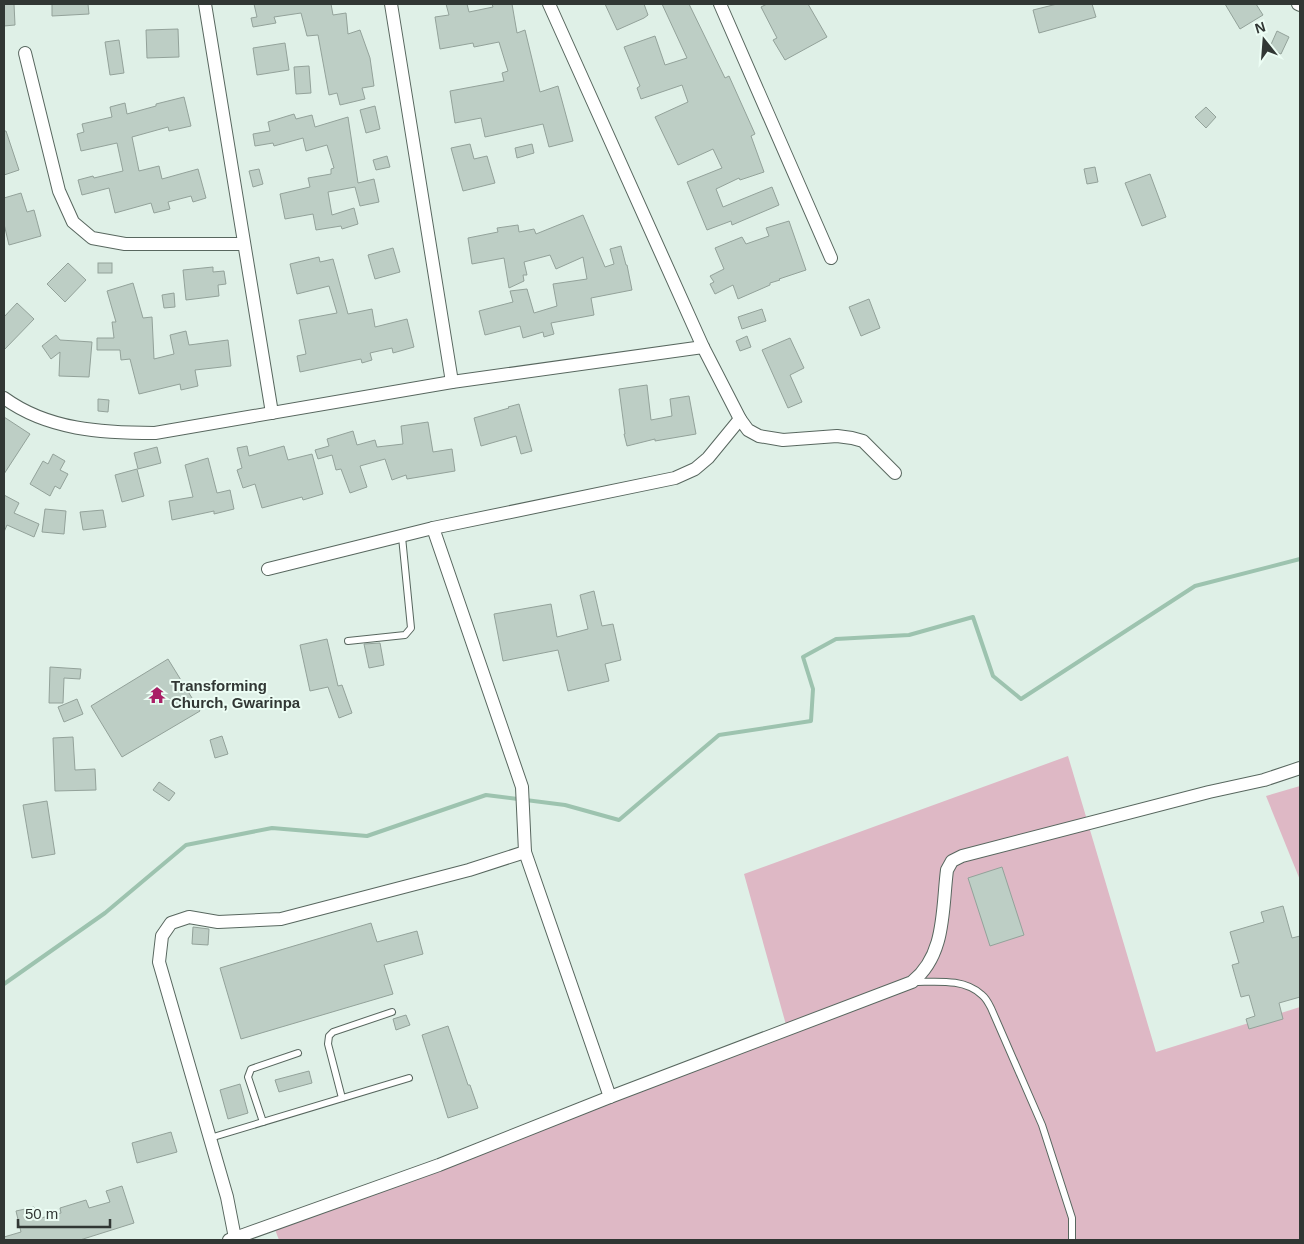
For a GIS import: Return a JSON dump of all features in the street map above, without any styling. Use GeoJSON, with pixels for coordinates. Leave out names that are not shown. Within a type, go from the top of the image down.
{"type":"FeatureCollection","features":[{"type":"Feature","properties":{"kind":"street"},"geometry":{"type":"LineString","coordinates":[[205,4],[272,413]]}},
{"type":"Feature","properties":{"kind":"street"},"geometry":{"type":"LineString","coordinates":[[391,4],[452,382]]}},
{"type":"Feature","properties":{"kind":"street"},"geometry":{"type":"LineString","coordinates":[[549,4],[703,346],[740,419],[748,430],[759,436],[783,440],[837,436],[863,441],[895,473]]}},
{"type":"Feature","properties":{"kind":"street"},"geometry":{"type":"LineString","coordinates":[[720,4],[831,258]]}},
{"type":"Feature","properties":{"kind":"street"},"geometry":{"type":"LineString","coordinates":[[25,53],[59,191],[73,222],[92,238],[125,244],[244,244]]}},
{"type":"Feature","properties":{"kind":"street"},"geometry":{"type":"LineString","coordinates":[[4,398],[41,418],[67,426],[112,433],[155,433],[452,382],[703,346]]}},
{"type":"Feature","properties":{"kind":"street"},"geometry":{"type":"LineString","coordinates":[[268,569],[432,528],[674,478],[702,464],[740,419]]}},
{"type":"Feature","properties":{"kind":"street"},"geometry":{"type":"LineString","coordinates":[[432,528],[522,788],[525,846],[610,1097]]}},
{"type":"Feature","properties":{"kind":"street"},"geometry":{"type":"LineString","coordinates":[[525,846],[470,870],[281,919],[218,922],[189,918],[170,923],[162,936],[160,962],[227,1197],[232,1239],[439,1165],[610,1097],[912,982],[930,963],[938,942],[947,870],[952,861],[962,856],[1209,792],[1264,780],[1300,768]]}},
{"type":"Feature","properties":{"kind":"lane"},"geometry":{"type":"LineString","coordinates":[[348,641],[405,635],[412,628],[402,536]]}},
{"type":"Feature","properties":{"kind":"lane"},"geometry":{"type":"LineString","coordinates":[[912,982],[950,982],[970,987],[983,995],[991,1008],[1042,1125],[1072,1218],[1072,1240]]}},
{"type":"Feature","properties":{"kind":"lane"},"geometry":{"type":"LineString","coordinates":[[342,1098],[328,1044],[329,1036],[333,1032],[392,1012]]}},
{"type":"Feature","properties":{"kind":"lane"},"geometry":{"type":"LineString","coordinates":[[263,1122],[248,1077],[249,1072],[251,1069],[298,1053]]}},
{"type":"Feature","properties":{"kind":"lane"},"geometry":{"type":"LineString","coordinates":[[210,1138],[409,1078]]}},
{"type":"Feature","properties":{"kind":"shaded area"},"geometry":{"type":"Polygon","coordinates":[[[1068,756],[1156,1052],[1300,1007],[1300,1240],[279,1240],[271,1219],[788,1032],[744,874],[1068,756]]]}},
{"type":"Feature","properties":{"kind":"shaded area"},"geometry":{"type":"Polygon","coordinates":[[[1300,786],[1300,880],[1266,796],[1300,786]]]}},
{"type":"Feature","properties":{"kind":"building"},"geometry":{"type":"Polygon","coordinates":[[[4,4],[14,4],[15,25],[4,26],[4,4]]]}},
{"type":"Feature","properties":{"kind":"building"},"geometry":{"type":"Polygon","coordinates":[[[52,4],[88,4],[89,14],[52,16],[52,4]]]}},
{"type":"Feature","properties":{"kind":"building"},"geometry":{"type":"Polygon","coordinates":[[[254,4],[331,4],[333,15],[346,13],[348,34],[360,30],[370,58],[374,86],[362,88],[365,99],[340,105],[337,93],[329,95],[318,35],[307,36],[301,13],[274,17],[276,23],[253,27],[251,18],[257,17],[254,4]]]}},
{"type":"Feature","properties":{"kind":"building"},"geometry":{"type":"Polygon","coordinates":[[[446,4],[467,4],[469,12],[493,7],[492,4],[512,4],[517,33],[525,30],[540,92],[558,86],[573,141],[549,147],[543,124],[485,137],[481,118],[455,123],[450,91],[504,81],[502,73],[508,71],[499,42],[474,47],[473,43],[440,49],[435,17],[449,15],[446,4]]]}},
{"type":"Feature","properties":{"kind":"building"},"geometry":{"type":"Polygon","coordinates":[[[605,4],[644,4],[648,15],[617,30],[605,4]]]}},
{"type":"Feature","properties":{"kind":"building"},"geometry":{"type":"Polygon","coordinates":[[[662,4],[689,4],[725,78],[729,76],[755,134],[751,136],[764,172],[740,180],[739,178],[716,189],[723,207],[772,187],[779,205],[732,225],[731,221],[707,230],[687,182],[722,168],[713,149],[678,165],[655,117],[688,102],[682,85],[641,99],[637,88],[640,86],[624,47],[655,36],[665,65],[687,58],[662,4]]]}},
{"type":"Feature","properties":{"kind":"building"},"geometry":{"type":"Polygon","coordinates":[[[767,4],[808,4],[827,37],[785,60],[773,40],[777,38],[761,7],[767,4]]]}},
{"type":"Feature","properties":{"kind":"building"},"geometry":{"type":"Polygon","coordinates":[[[1057,4],[1092,4],[1096,17],[1039,33],[1033,10],[1057,4]]]}},
{"type":"Feature","properties":{"kind":"building"},"geometry":{"type":"Polygon","coordinates":[[[1225,4],[1256,4],[1263,15],[1240,29],[1225,4]]]}},
{"type":"Feature","properties":{"kind":"building"},"geometry":{"type":"Polygon","coordinates":[[[178,29],[179,57],[147,58],[146,30],[178,29]]]}},
{"type":"Feature","properties":{"kind":"building"},"geometry":{"type":"Polygon","coordinates":[[[1277,31],[1289,37],[1281,54],[1269,49],[1277,31]]]}},
{"type":"Feature","properties":{"kind":"building"},"geometry":{"type":"Polygon","coordinates":[[[119,40],[124,73],[110,75],[105,42],[119,40]]]}},
{"type":"Feature","properties":{"kind":"building"},"geometry":{"type":"Polygon","coordinates":[[[285,43],[289,70],[257,75],[253,48],[285,43]]]}},
{"type":"Feature","properties":{"kind":"building"},"geometry":{"type":"Polygon","coordinates":[[[309,66],[311,93],[296,94],[294,67],[309,66]]]}},
{"type":"Feature","properties":{"kind":"building"},"geometry":{"type":"Polygon","coordinates":[[[184,97],[191,126],[169,131],[168,127],[132,137],[139,171],[159,166],[162,179],[198,169],[206,198],[193,202],[191,196],[168,202],[170,209],[154,213],[151,203],[115,213],[109,188],[82,195],[78,180],[123,171],[117,143],[81,151],[77,134],[84,132],[82,124],[112,117],[110,107],[125,103],[127,114],[184,97]]]}},
{"type":"Feature","properties":{"kind":"building"},"geometry":{"type":"Polygon","coordinates":[[[375,106],[380,129],[366,133],[360,110],[375,106]]]}},
{"type":"Feature","properties":{"kind":"building"},"geometry":{"type":"Polygon","coordinates":[[[1206,107],[1216,117],[1206,128],[1195,117],[1206,107]]]}},
{"type":"Feature","properties":{"kind":"building"},"geometry":{"type":"Polygon","coordinates":[[[294,114],[296,119],[312,115],[315,127],[348,117],[358,183],[374,179],[379,202],[360,206],[355,187],[328,192],[332,215],[354,208],[358,224],[342,229],[341,226],[316,230],[313,214],[285,219],[280,194],[310,187],[308,178],[331,174],[331,169],[334,168],[327,145],[306,151],[303,138],[274,146],[273,143],[255,146],[253,134],[270,131],[268,122],[294,114]]]}},
{"type":"Feature","properties":{"kind":"building"},"geometry":{"type":"Polygon","coordinates":[[[4,131],[6,131],[19,170],[4,175],[4,131]]]}},
{"type":"Feature","properties":{"kind":"building"},"geometry":{"type":"Polygon","coordinates":[[[470,144],[474,159],[487,156],[495,183],[463,191],[451,148],[470,144]]]}},
{"type":"Feature","properties":{"kind":"building"},"geometry":{"type":"Polygon","coordinates":[[[532,144],[534,153],[517,158],[515,148],[532,144]]]}},
{"type":"Feature","properties":{"kind":"building"},"geometry":{"type":"Polygon","coordinates":[[[387,156],[390,167],[376,170],[373,160],[387,156]]]}},
{"type":"Feature","properties":{"kind":"building"},"geometry":{"type":"Polygon","coordinates":[[[1095,167],[1098,182],[1087,184],[1084,169],[1095,167]]]}},
{"type":"Feature","properties":{"kind":"building"},"geometry":{"type":"Polygon","coordinates":[[[259,169],[263,184],[253,187],[249,171],[259,169]]]}},
{"type":"Feature","properties":{"kind":"building"},"geometry":{"type":"Polygon","coordinates":[[[1150,174],[1166,217],[1142,226],[1125,183],[1150,174]]]}},
{"type":"Feature","properties":{"kind":"building"},"geometry":{"type":"Polygon","coordinates":[[[21,193],[27,212],[34,210],[41,236],[9,245],[4,224],[4,198],[21,193]]]}},
{"type":"Feature","properties":{"kind":"building"},"geometry":{"type":"Polygon","coordinates":[[[583,215],[605,267],[614,264],[610,249],[621,246],[632,290],[591,298],[594,315],[551,323],[554,334],[544,337],[543,332],[523,338],[520,326],[485,335],[479,311],[513,302],[510,291],[527,289],[534,313],[557,306],[553,284],[587,279],[583,257],[556,269],[550,255],[524,262],[527,275],[523,275],[524,281],[509,288],[504,258],[472,264],[468,238],[498,232],[497,228],[518,225],[519,232],[534,229],[536,234],[583,215]]]}},
{"type":"Feature","properties":{"kind":"building"},"geometry":{"type":"Polygon","coordinates":[[[789,221],[806,270],[779,279],[738,299],[733,285],[715,294],[710,284],[714,282],[710,276],[724,269],[715,248],[742,237],[746,244],[769,236],[766,228],[789,221]]]}},
{"type":"Feature","properties":{"kind":"building"},"geometry":{"type":"Polygon","coordinates":[[[393,248],[400,272],[375,279],[368,255],[393,248]]]}},
{"type":"Feature","properties":{"kind":"building"},"geometry":{"type":"Polygon","coordinates":[[[319,257],[320,262],[333,259],[348,314],[372,309],[375,327],[407,319],[414,347],[393,353],[392,348],[370,353],[372,360],[362,363],[361,359],[300,372],[297,356],[306,354],[299,320],[337,313],[329,286],[297,294],[290,264],[319,257]]]}},
{"type":"Feature","properties":{"kind":"building"},"geometry":{"type":"Polygon","coordinates":[[[68,263],[86,280],[65,302],[47,284],[68,263]]]}},
{"type":"Feature","properties":{"kind":"building"},"geometry":{"type":"Polygon","coordinates":[[[98,263],[112,263],[112,273],[98,273],[98,263]]]}},
{"type":"Feature","properties":{"kind":"building"},"geometry":{"type":"Polygon","coordinates":[[[213,267],[213,272],[224,271],[226,284],[218,285],[219,296],[186,300],[183,270],[213,267]]]}},
{"type":"Feature","properties":{"kind":"building"},"geometry":{"type":"Polygon","coordinates":[[[133,283],[143,318],[152,317],[154,359],[174,354],[170,335],[186,331],[189,345],[228,340],[231,366],[195,370],[198,386],[181,390],[180,384],[139,394],[130,359],[121,360],[120,350],[97,350],[97,338],[114,338],[112,322],[116,322],[107,291],[133,283]]]}},
{"type":"Feature","properties":{"kind":"building"},"geometry":{"type":"Polygon","coordinates":[[[174,293],[175,307],[164,308],[162,295],[174,293]]]}},
{"type":"Feature","properties":{"kind":"building"},"geometry":{"type":"Polygon","coordinates":[[[869,299],[880,328],[861,336],[849,307],[869,299]]]}},
{"type":"Feature","properties":{"kind":"building"},"geometry":{"type":"Polygon","coordinates":[[[17,303],[34,319],[4,350],[4,317],[17,303]]]}},
{"type":"Feature","properties":{"kind":"building"},"geometry":{"type":"Polygon","coordinates":[[[762,309],[766,321],[742,329],[738,317],[762,309]]]}},
{"type":"Feature","properties":{"kind":"building"},"geometry":{"type":"Polygon","coordinates":[[[56,335],[60,340],[92,342],[89,377],[59,376],[60,352],[51,359],[42,346],[56,335]]]}},
{"type":"Feature","properties":{"kind":"building"},"geometry":{"type":"Polygon","coordinates":[[[747,336],[751,347],[740,351],[736,341],[747,336]]]}},
{"type":"Feature","properties":{"kind":"building"},"geometry":{"type":"Polygon","coordinates":[[[790,338],[804,368],[790,375],[802,402],[788,408],[762,350],[790,338]]]}},
{"type":"Feature","properties":{"kind":"building"},"geometry":{"type":"Polygon","coordinates":[[[647,385],[651,420],[672,416],[670,399],[689,396],[696,434],[655,441],[655,439],[627,446],[619,389],[647,385]]]}},
{"type":"Feature","properties":{"kind":"building"},"geometry":{"type":"Polygon","coordinates":[[[98,399],[109,400],[108,412],[98,411],[98,399]]]}},
{"type":"Feature","properties":{"kind":"building"},"geometry":{"type":"Polygon","coordinates":[[[519,404],[532,451],[521,454],[516,436],[481,446],[474,418],[519,404]]]}},
{"type":"Feature","properties":{"kind":"building"},"geometry":{"type":"Polygon","coordinates":[[[4,417],[30,434],[4,474],[4,417]]]}},
{"type":"Feature","properties":{"kind":"building"},"geometry":{"type":"Polygon","coordinates":[[[428,422],[433,452],[452,449],[455,471],[407,479],[406,475],[392,480],[385,459],[360,466],[367,487],[350,493],[341,469],[336,470],[332,455],[318,459],[315,450],[329,446],[327,439],[353,431],[357,445],[375,440],[377,447],[403,444],[401,426],[428,422]]]}},
{"type":"Feature","properties":{"kind":"building"},"geometry":{"type":"Polygon","coordinates":[[[247,446],[249,456],[284,446],[288,460],[312,454],[323,494],[303,500],[302,497],[262,508],[255,484],[243,488],[237,470],[242,468],[237,448],[247,446]]]}},
{"type":"Feature","properties":{"kind":"building"},"geometry":{"type":"Polygon","coordinates":[[[157,447],[161,463],[138,469],[134,453],[157,447]]]}},
{"type":"Feature","properties":{"kind":"building"},"geometry":{"type":"Polygon","coordinates":[[[53,454],[65,461],[60,470],[68,474],[60,489],[55,486],[50,496],[30,484],[43,461],[48,464],[53,454]]]}},
{"type":"Feature","properties":{"kind":"building"},"geometry":{"type":"Polygon","coordinates":[[[208,458],[217,493],[230,490],[234,509],[214,514],[214,511],[172,520],[169,501],[193,497],[185,465],[208,458]]]}},
{"type":"Feature","properties":{"kind":"building"},"geometry":{"type":"Polygon","coordinates":[[[137,469],[144,496],[122,502],[115,475],[137,469]]]}},
{"type":"Feature","properties":{"kind":"building"},"geometry":{"type":"Polygon","coordinates":[[[4,495],[19,503],[14,513],[39,524],[34,537],[7,525],[4,532],[4,495]]]}},
{"type":"Feature","properties":{"kind":"building"},"geometry":{"type":"Polygon","coordinates":[[[45,509],[66,511],[64,534],[42,532],[45,509]]]}},
{"type":"Feature","properties":{"kind":"building"},"geometry":{"type":"Polygon","coordinates":[[[103,510],[106,527],[83,530],[80,512],[103,510]]]}},
{"type":"Feature","properties":{"kind":"building"},"geometry":{"type":"Polygon","coordinates":[[[594,591],[602,626],[613,624],[621,660],[605,664],[609,681],[568,691],[558,650],[503,661],[494,614],[551,604],[557,637],[588,629],[580,595],[594,591]]]}},
{"type":"Feature","properties":{"kind":"building"},"geometry":{"type":"Polygon","coordinates":[[[327,639],[338,686],[342,685],[352,713],[339,718],[328,687],[310,691],[300,645],[327,639]]]}},
{"type":"Feature","properties":{"kind":"building"},"geometry":{"type":"Polygon","coordinates":[[[380,643],[384,665],[369,668],[364,644],[380,643]]]}},
{"type":"Feature","properties":{"kind":"building"},"geometry":{"type":"Polygon","coordinates":[[[168,659],[200,711],[122,757],[91,706],[168,659]]]}},
{"type":"Feature","properties":{"kind":"building"},"geometry":{"type":"Polygon","coordinates":[[[50,667],[81,669],[80,679],[64,678],[63,703],[49,703],[50,667]]]}},
{"type":"Feature","properties":{"kind":"building"},"geometry":{"type":"Polygon","coordinates":[[[77,699],[83,714],[64,722],[58,707],[77,699]]]}},
{"type":"Feature","properties":{"kind":"building"},"geometry":{"type":"Polygon","coordinates":[[[222,736],[228,754],[215,758],[210,740],[222,736]]]}},
{"type":"Feature","properties":{"kind":"building"},"geometry":{"type":"Polygon","coordinates":[[[73,737],[75,770],[95,769],[96,790],[55,791],[53,738],[73,737]]]}},
{"type":"Feature","properties":{"kind":"building"},"geometry":{"type":"Polygon","coordinates":[[[159,782],[175,793],[169,801],[153,790],[159,782]]]}},
{"type":"Feature","properties":{"kind":"building"},"geometry":{"type":"Polygon","coordinates":[[[47,801],[55,854],[32,858],[23,805],[47,801]]]}},
{"type":"Feature","properties":{"kind":"building"},"geometry":{"type":"Polygon","coordinates":[[[1002,867],[1024,935],[990,946],[968,878],[1002,867]]]}},
{"type":"Feature","properties":{"kind":"building"},"geometry":{"type":"Polygon","coordinates":[[[1283,906],[1292,938],[1300,936],[1300,997],[1279,1003],[1283,1019],[1249,1029],[1246,1019],[1255,1016],[1249,995],[1241,997],[1232,965],[1239,963],[1230,932],[1264,922],[1261,912],[1283,906]]]}},
{"type":"Feature","properties":{"kind":"building"},"geometry":{"type":"Polygon","coordinates":[[[371,923],[377,942],[417,931],[423,954],[384,965],[393,994],[241,1039],[220,968],[371,923]]]}},
{"type":"Feature","properties":{"kind":"building"},"geometry":{"type":"Polygon","coordinates":[[[193,927],[209,929],[208,945],[192,944],[193,927]]]}},
{"type":"Feature","properties":{"kind":"building"},"geometry":{"type":"Polygon","coordinates":[[[406,1015],[410,1025],[396,1030],[393,1019],[406,1015]]]}},
{"type":"Feature","properties":{"kind":"building"},"geometry":{"type":"Polygon","coordinates":[[[448,1026],[478,1108],[448,1118],[422,1035],[448,1026]]]}},
{"type":"Feature","properties":{"kind":"building"},"geometry":{"type":"Polygon","coordinates":[[[309,1071],[312,1083],[279,1092],[275,1080],[309,1071]]]}},
{"type":"Feature","properties":{"kind":"building"},"geometry":{"type":"Polygon","coordinates":[[[240,1084],[248,1113],[228,1119],[220,1090],[240,1084]]]}},
{"type":"Feature","properties":{"kind":"building"},"geometry":{"type":"Polygon","coordinates":[[[171,1132],[177,1152],[137,1163],[132,1143],[171,1132]]]}},
{"type":"Feature","properties":{"kind":"building"},"geometry":{"type":"Polygon","coordinates":[[[122,1186],[134,1223],[80,1240],[4,1240],[4,1237],[21,1232],[16,1211],[34,1207],[37,1219],[61,1213],[60,1208],[86,1200],[89,1208],[110,1202],[106,1191],[122,1186]]]}},
{"type":"Feature","properties":{"kind":"waterway"},"geometry":{"type":"LineString","coordinates":[[4,984],[105,913],[186,845],[272,828],[367,836],[486,795],[565,805],[619,820],[719,735],[811,721],[813,689],[803,657],[836,639],[909,635],[973,617],[993,676],[1021,699],[1195,586],[1300,559]]}},
{"type":"Feature","properties":{"kind":"place","name":"Transforming Church, Gwarinpa"},"geometry":{"type":"Point","coordinates":[157,695]}}]}
